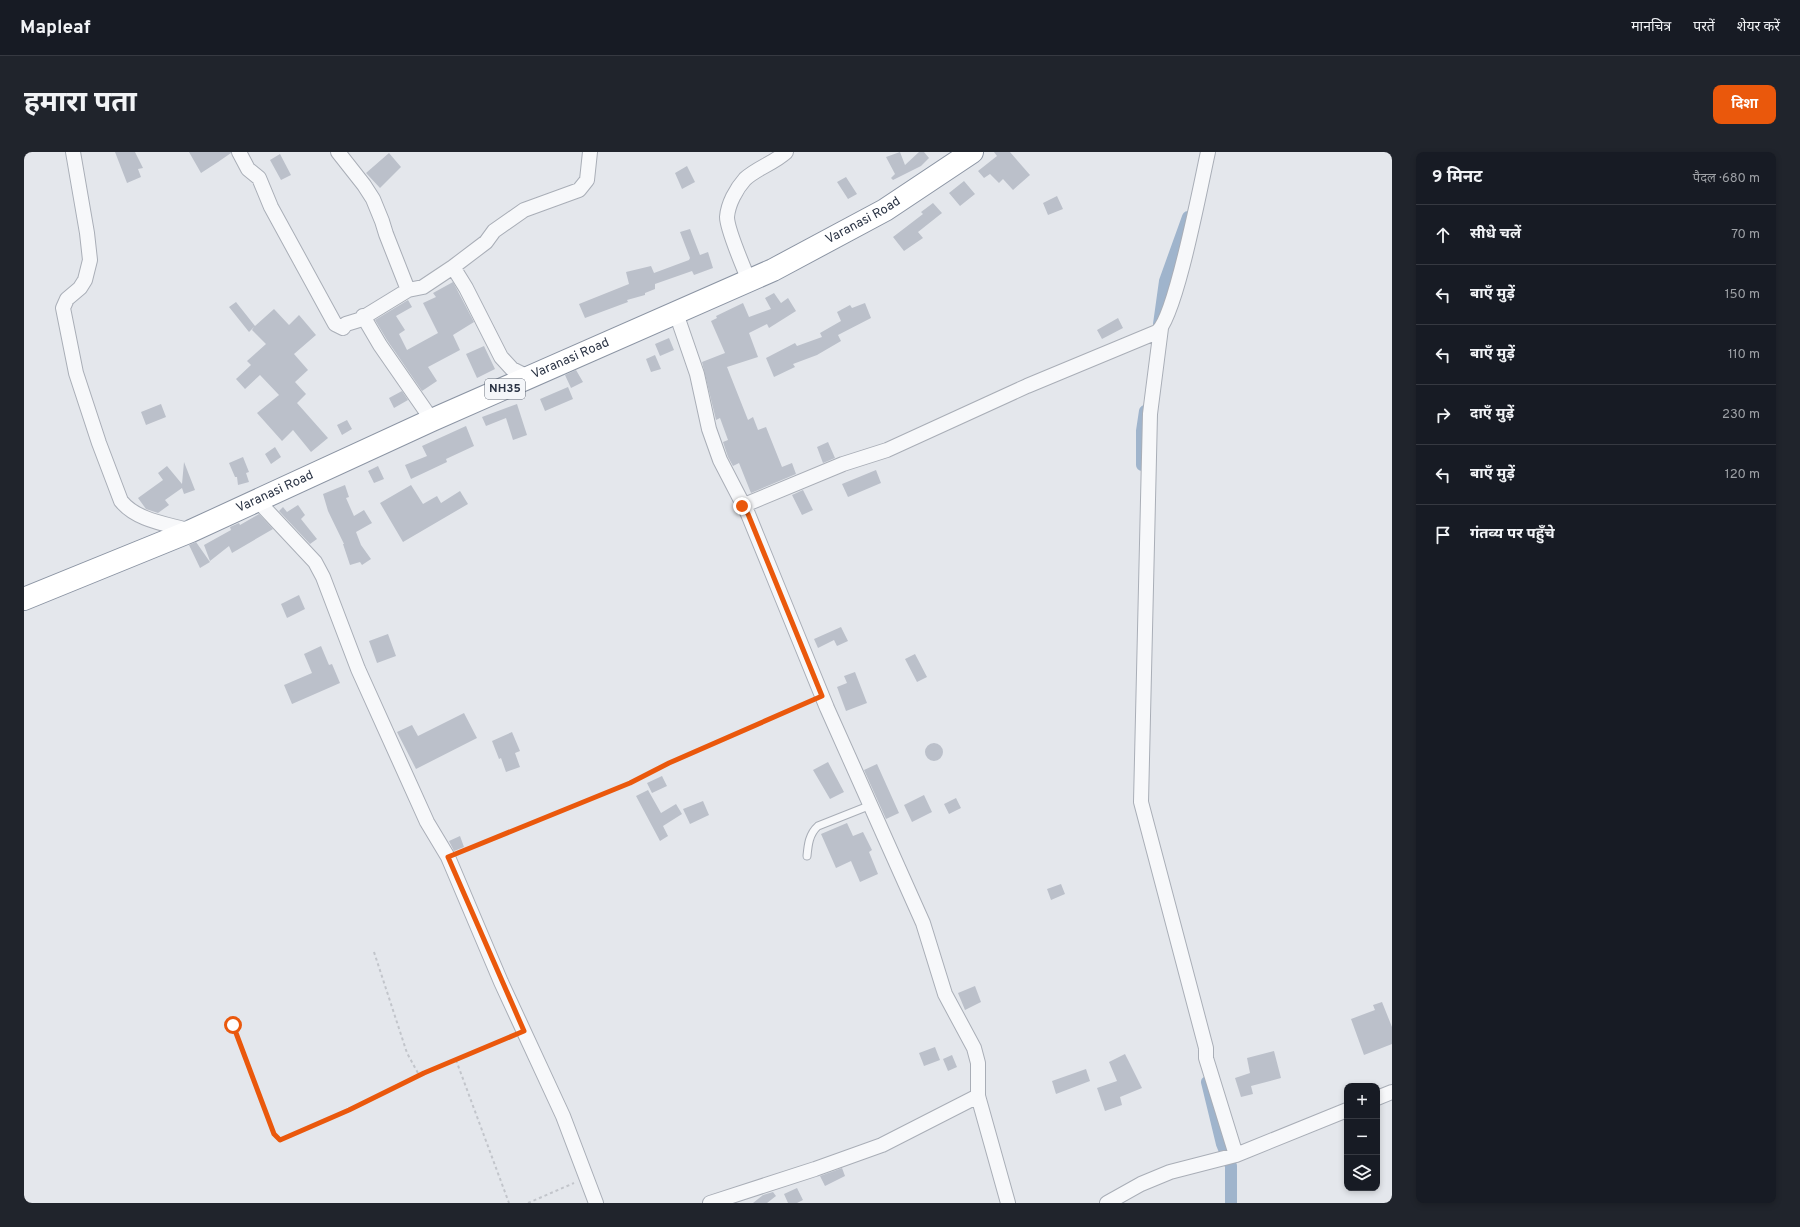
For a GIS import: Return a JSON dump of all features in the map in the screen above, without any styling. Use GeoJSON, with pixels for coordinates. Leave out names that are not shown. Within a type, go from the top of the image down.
{"type":"FeatureCollection","features":[{"type":"Feature","properties":{"kind":"highway","name":"Varanasi Road"},"geometry":{"type":"LineString","coordinates":[[24,600],[191,530],[432,420],[749,281],[803,255],[885,210],[972,152]]}},
{"type":"Feature","properties":{"kind":"street"},"geometry":{"type":"LineString","coordinates":[[73,152],[87,233],[90,260],[85,280],[80,288],[67,299],[63,308],[65,327],[76,373],[99,444],[121,501],[126,507],[138,515],[191,530]]}},
{"type":"Feature","properties":{"kind":"street"},"geometry":{"type":"LineString","coordinates":[[239,152],[248,169],[259,178],[271,207],[335,324],[343,328],[346,324],[352,323],[408,290],[423,287],[486,242],[494,231],[524,210],[579,190],[587,180],[590,152]]}},
{"type":"Feature","properties":{"kind":"street"},"geometry":{"type":"LineString","coordinates":[[338,152],[373,199],[408,290]]}},
{"type":"Feature","properties":{"kind":"street"},"geometry":{"type":"LineString","coordinates":[[749,281],[730,231],[727,219],[728,210],[731,200],[746,178],[786,152]]}},
{"type":"Feature","properties":{"kind":"street"},"geometry":{"type":"LineString","coordinates":[[1208,152],[1177,284],[1162,328],[1150,414],[1141,802],[1206,1048],[1206,1058],[1230,1156]]}},
{"type":"Feature","properties":{"kind":"street"},"geometry":{"type":"LineString","coordinates":[[453,267],[470,294],[501,357],[512,369],[530,378]]}},
{"type":"Feature","properties":{"kind":"street"},"geometry":{"type":"LineString","coordinates":[[676,313],[697,374],[714,444],[720,460],[742,506],[748,514],[822,696],[923,923],[945,994],[974,1048],[978,1063],[978,1096],[1008,1203]]}},
{"type":"Feature","properties":{"kind":"street"},"geometry":{"type":"LineString","coordinates":[[363,316],[380,345],[432,420]]}},
{"type":"Feature","properties":{"kind":"street"},"geometry":{"type":"LineString","coordinates":[[742,506],[842,464],[887,450],[1027,386],[1150,335],[1162,328]]}},
{"type":"Feature","properties":{"kind":"street"},"geometry":{"type":"LineString","coordinates":[[256,500],[311,558],[320,570],[358,669],[428,822],[448,857],[563,1116],[596,1203]]}},
{"type":"Feature","properties":{"kind":"street"},"geometry":{"type":"LineString","coordinates":[[1380,1097],[1392,1092]]}},
{"type":"Feature","properties":{"kind":"street"},"geometry":{"type":"LineString","coordinates":[[710,1203],[815,1169],[882,1145],[978,1096]]}},
{"type":"Feature","properties":{"kind":"street"},"geometry":{"type":"LineString","coordinates":[[1107,1203],[1141,1184],[1165,1174],[1230,1156],[1344,1111]]}},
{"type":"Feature","properties":{"kind":"lane"},"geometry":{"type":"LineString","coordinates":[[807,856],[810,837],[813,830],[818,826],[871,804]]}},
{"type":"Feature","properties":{"kind":"path"},"geometry":{"type":"LineString","coordinates":[[448,857],[630,783],[669,763],[822,696]]}},
{"type":"Feature","properties":{"kind":"path"},"geometry":{"type":"LineString","coordinates":[[374,952],[407,1053],[419,1075]]}},
{"type":"Feature","properties":{"kind":"path"},"geometry":{"type":"LineString","coordinates":[[233,1025],[274,1134],[280,1140],[349,1110],[419,1075],[524,1031]]}},
{"type":"Feature","properties":{"kind":"path"},"geometry":{"type":"LineString","coordinates":[[456,1060],[509,1203]]}},
{"type":"Feature","properties":{"kind":"path"},"geometry":{"type":"LineString","coordinates":[[528,1203],[586,1177]]}},
{"type":"Feature","properties":{"kind":"building"},"geometry":{"type":"Polygon","coordinates":[[[115,152],[135,152],[143,168],[138,169],[141,177],[127,183],[115,152]]]}},
{"type":"Feature","properties":{"kind":"building"},"geometry":{"type":"Polygon","coordinates":[[[189,152],[231,152],[231,153],[201,173],[189,152]]]}},
{"type":"Feature","properties":{"kind":"building"},"geometry":{"type":"Polygon","coordinates":[[[900,152],[905,165],[919,152],[924,152],[929,158],[921,166],[893,180],[891,178],[895,174],[886,157],[900,152]]]}},
{"type":"Feature","properties":{"kind":"building"},"geometry":{"type":"Polygon","coordinates":[[[994,152],[1010,152],[1030,175],[1013,190],[1003,179],[999,183],[990,174],[984,178],[978,171],[997,156],[994,152]]]}},
{"type":"Feature","properties":{"kind":"building"},"geometry":{"type":"Polygon","coordinates":[[[389,153],[401,167],[380,188],[366,173],[389,153]]]}},
{"type":"Feature","properties":{"kind":"building"},"geometry":{"type":"Polygon","coordinates":[[[280,154],[291,175],[281,180],[270,160],[280,154]]]}},
{"type":"Feature","properties":{"kind":"building"},"geometry":{"type":"Polygon","coordinates":[[[687,166],[695,182],[682,189],[675,173],[687,166]]]}},
{"type":"Feature","properties":{"kind":"building"},"geometry":{"type":"Polygon","coordinates":[[[846,177],[857,194],[848,199],[837,182],[846,177]]]}},
{"type":"Feature","properties":{"kind":"building"},"geometry":{"type":"Polygon","coordinates":[[[964,181],[975,194],[960,206],[949,193],[964,181]]]}},
{"type":"Feature","properties":{"kind":"building"},"geometry":{"type":"Polygon","coordinates":[[[1057,196],[1063,209],[1048,215],[1043,203],[1057,196]]]}},
{"type":"Feature","properties":{"kind":"building"},"geometry":{"type":"Polygon","coordinates":[[[933,203],[942,213],[918,232],[923,238],[904,251],[893,237],[923,214],[921,212],[933,203]]]}},
{"type":"Feature","properties":{"kind":"building"},"geometry":{"type":"Polygon","coordinates":[[[690,229],[700,255],[708,252],[713,268],[694,275],[692,271],[655,284],[655,289],[645,293],[645,295],[627,300],[628,302],[585,318],[579,304],[629,284],[626,272],[651,266],[654,273],[689,260],[690,258],[680,232],[690,229]]]}},
{"type":"Feature","properties":{"kind":"building"},"geometry":{"type":"Polygon","coordinates":[[[453,282],[474,322],[453,335],[460,350],[428,367],[437,381],[422,391],[375,320],[408,300],[412,307],[396,316],[405,330],[399,334],[407,350],[438,333],[423,303],[436,297],[433,293],[453,282]]]}},
{"type":"Feature","properties":{"kind":"building"},"geometry":{"type":"Polygon","coordinates":[[[774,293],[781,303],[788,298],[796,311],[769,328],[767,324],[749,333],[758,357],[727,367],[748,420],[753,417],[758,430],[766,427],[782,467],[792,463],[796,474],[751,493],[739,463],[733,466],[728,457],[723,442],[728,440],[720,418],[716,420],[702,362],[725,353],[711,321],[717,318],[716,316],[743,303],[749,317],[771,309],[765,298],[774,293]]]}},
{"type":"Feature","properties":{"kind":"building"},"geometry":{"type":"Polygon","coordinates":[[[236,302],[255,326],[274,309],[289,325],[299,315],[316,335],[294,354],[308,370],[295,382],[306,394],[297,403],[328,438],[311,452],[293,430],[282,441],[257,413],[279,395],[260,375],[245,389],[236,379],[251,365],[247,361],[266,344],[252,330],[254,327],[249,332],[229,307],[236,302]]]}},
{"type":"Feature","properties":{"kind":"building"},"geometry":{"type":"Polygon","coordinates":[[[865,303],[871,318],[838,335],[841,341],[817,355],[793,364],[795,367],[774,377],[766,358],[795,343],[797,346],[822,337],[820,333],[841,321],[837,312],[850,305],[852,308],[865,303]]]}},
{"type":"Feature","properties":{"kind":"building"},"geometry":{"type":"Polygon","coordinates":[[[1118,318],[1123,328],[1102,339],[1097,330],[1118,318]]]}},
{"type":"Feature","properties":{"kind":"building"},"geometry":{"type":"Polygon","coordinates":[[[669,338],[674,350],[660,356],[655,344],[669,338]]]}},
{"type":"Feature","properties":{"kind":"building"},"geometry":{"type":"Polygon","coordinates":[[[484,346],[495,369],[477,378],[466,354],[484,346]]]}},
{"type":"Feature","properties":{"kind":"building"},"geometry":{"type":"Polygon","coordinates":[[[655,355],[661,369],[651,372],[646,359],[655,355]]]}},
{"type":"Feature","properties":{"kind":"building"},"geometry":{"type":"Polygon","coordinates":[[[576,370],[583,382],[571,388],[565,375],[576,370]]]}},
{"type":"Feature","properties":{"kind":"building"},"geometry":{"type":"Polygon","coordinates":[[[568,387],[573,399],[545,411],[540,399],[568,387]]]}},
{"type":"Feature","properties":{"kind":"building"},"geometry":{"type":"Polygon","coordinates":[[[402,391],[408,400],[394,408],[389,398],[402,391]]]}},
{"type":"Feature","properties":{"kind":"building"},"geometry":{"type":"Polygon","coordinates":[[[161,404],[166,417],[146,425],[141,412],[161,404]]]}},
{"type":"Feature","properties":{"kind":"building"},"geometry":{"type":"Polygon","coordinates":[[[517,404],[527,435],[513,440],[506,418],[486,426],[482,417],[517,404]]]}},
{"type":"Feature","properties":{"kind":"building"},"geometry":{"type":"Polygon","coordinates":[[[347,420],[352,429],[342,435],[337,425],[347,420]]]}},
{"type":"Feature","properties":{"kind":"building"},"geometry":{"type":"Polygon","coordinates":[[[466,426],[474,446],[446,459],[447,462],[411,479],[405,465],[427,456],[422,446],[466,426]]]}},
{"type":"Feature","properties":{"kind":"building"},"geometry":{"type":"Polygon","coordinates":[[[828,442],[835,458],[823,463],[817,447],[828,442]]]}},
{"type":"Feature","properties":{"kind":"building"},"geometry":{"type":"Polygon","coordinates":[[[275,447],[281,457],[271,464],[265,454],[275,447]]]}},
{"type":"Feature","properties":{"kind":"building"},"geometry":{"type":"Polygon","coordinates":[[[243,457],[249,472],[246,473],[249,482],[238,485],[237,477],[235,477],[229,463],[243,457]]]}},
{"type":"Feature","properties":{"kind":"building"},"geometry":{"type":"Polygon","coordinates":[[[184,462],[195,490],[184,494],[182,488],[165,500],[169,505],[158,513],[146,509],[138,498],[163,480],[158,473],[167,466],[182,484],[184,462]]]}},
{"type":"Feature","properties":{"kind":"building"},"geometry":{"type":"Polygon","coordinates":[[[378,466],[384,479],[374,483],[368,471],[378,466]]]}},
{"type":"Feature","properties":{"kind":"building"},"geometry":{"type":"Polygon","coordinates":[[[876,470],[881,483],[848,497],[842,484],[876,470]]]}},
{"type":"Feature","properties":{"kind":"building"},"geometry":{"type":"Polygon","coordinates":[[[345,485],[349,497],[346,498],[354,516],[364,510],[372,523],[356,532],[361,545],[371,559],[362,565],[360,562],[350,565],[344,544],[328,511],[323,494],[345,485]]]}},
{"type":"Feature","properties":{"kind":"building"},"geometry":{"type":"Polygon","coordinates":[[[411,485],[423,504],[437,496],[441,503],[460,491],[468,504],[403,542],[380,503],[411,485]]]}},
{"type":"Feature","properties":{"kind":"building"},"geometry":{"type":"Polygon","coordinates":[[[803,490],[813,510],[802,515],[792,495],[803,490]]]}},
{"type":"Feature","properties":{"kind":"building"},"geometry":{"type":"Polygon","coordinates":[[[298,505],[305,515],[301,519],[317,539],[310,544],[279,511],[283,507],[287,512],[298,505]]]}},
{"type":"Feature","properties":{"kind":"building"},"geometry":{"type":"Polygon","coordinates":[[[259,514],[273,529],[232,553],[229,546],[210,561],[204,545],[231,530],[230,527],[239,523],[240,525],[259,514]]]}},
{"type":"Feature","properties":{"kind":"building"},"geometry":{"type":"Polygon","coordinates":[[[196,542],[210,562],[200,568],[189,545],[196,542]]]}},
{"type":"Feature","properties":{"kind":"building"},"geometry":{"type":"Polygon","coordinates":[[[299,595],[305,609],[287,618],[281,604],[299,595]]]}},
{"type":"Feature","properties":{"kind":"building"},"geometry":{"type":"Polygon","coordinates":[[[841,627],[848,641],[837,646],[834,640],[818,648],[814,639],[841,627]]]}},
{"type":"Feature","properties":{"kind":"building"},"geometry":{"type":"Polygon","coordinates":[[[388,634],[396,656],[377,663],[369,641],[388,634]]]}},
{"type":"Feature","properties":{"kind":"building"},"geometry":{"type":"Polygon","coordinates":[[[321,646],[329,665],[332,664],[340,683],[292,704],[284,685],[312,673],[304,654],[321,646]]]}},
{"type":"Feature","properties":{"kind":"building"},"geometry":{"type":"Polygon","coordinates":[[[915,654],[927,677],[917,682],[905,659],[915,654]]]}},
{"type":"Feature","properties":{"kind":"building"},"geometry":{"type":"Polygon","coordinates":[[[855,672],[867,703],[846,711],[837,687],[847,683],[844,676],[855,672]]]}},
{"type":"Feature","properties":{"kind":"building"},"geometry":{"type":"Polygon","coordinates":[[[464,713],[477,738],[416,769],[397,732],[412,725],[418,736],[464,713]]]}},
{"type":"Feature","properties":{"kind":"building"},"geometry":{"type":"Polygon","coordinates":[[[512,732],[520,751],[515,753],[520,767],[506,772],[501,758],[499,759],[492,741],[512,732]]]}},
{"type":"Feature","properties":{"kind":"building"},"geometry":{"type":"Polygon","coordinates":[[[934,743],[940,746],[943,752],[940,758],[934,761],[928,758],[925,752],[928,746],[934,743]]]}},
{"type":"Feature","properties":{"kind":"building"},"geometry":{"type":"Polygon","coordinates":[[[828,762],[844,792],[830,799],[813,770],[828,762]]]}},
{"type":"Feature","properties":{"kind":"building"},"geometry":{"type":"Polygon","coordinates":[[[877,764],[899,813],[886,819],[864,770],[877,764]]]}},
{"type":"Feature","properties":{"kind":"building"},"geometry":{"type":"Polygon","coordinates":[[[662,776],[667,786],[652,793],[647,783],[662,776]]]}},
{"type":"Feature","properties":{"kind":"building"},"geometry":{"type":"Polygon","coordinates":[[[648,790],[661,813],[676,804],[682,814],[663,826],[668,836],[660,841],[636,796],[648,790]]]}},
{"type":"Feature","properties":{"kind":"building"},"geometry":{"type":"Polygon","coordinates":[[[924,795],[932,812],[912,822],[904,805],[924,795]]]}},
{"type":"Feature","properties":{"kind":"building"},"geometry":{"type":"Polygon","coordinates":[[[956,798],[961,808],[949,814],[944,804],[956,798]]]}},
{"type":"Feature","properties":{"kind":"building"},"geometry":{"type":"Polygon","coordinates":[[[703,801],[709,815],[690,824],[683,809],[703,801]]]}},
{"type":"Feature","properties":{"kind":"building"},"geometry":{"type":"Polygon","coordinates":[[[847,823],[853,836],[863,832],[872,850],[869,852],[878,874],[860,882],[851,861],[836,868],[821,834],[847,823]]]}},
{"type":"Feature","properties":{"kind":"building"},"geometry":{"type":"Polygon","coordinates":[[[460,836],[464,847],[454,851],[449,841],[460,836]]]}},
{"type":"Feature","properties":{"kind":"building"},"geometry":{"type":"Polygon","coordinates":[[[1061,884],[1065,894],[1051,900],[1047,889],[1061,884]]]}},
{"type":"Feature","properties":{"kind":"building"},"geometry":{"type":"Polygon","coordinates":[[[975,986],[981,1002],[965,1010],[958,993],[975,986]]]}},
{"type":"Feature","properties":{"kind":"building"},"geometry":{"type":"Polygon","coordinates":[[[1382,1002],[1392,1027],[1392,1044],[1364,1055],[1351,1019],[1375,1010],[1373,1005],[1382,1002]]]}},
{"type":"Feature","properties":{"kind":"building"},"geometry":{"type":"Polygon","coordinates":[[[935,1047],[940,1060],[924,1066],[919,1053],[935,1047]]]}},
{"type":"Feature","properties":{"kind":"building"},"geometry":{"type":"Polygon","coordinates":[[[1274,1051],[1281,1078],[1251,1086],[1253,1094],[1241,1097],[1235,1078],[1250,1073],[1247,1058],[1274,1051]]]}},
{"type":"Feature","properties":{"kind":"building"},"geometry":{"type":"Polygon","coordinates":[[[1125,1054],[1142,1088],[1120,1097],[1122,1105],[1105,1111],[1097,1088],[1117,1081],[1109,1062],[1125,1054]]]}},
{"type":"Feature","properties":{"kind":"building"},"geometry":{"type":"Polygon","coordinates":[[[952,1055],[957,1067],[948,1071],[943,1059],[952,1055]]]}},
{"type":"Feature","properties":{"kind":"building"},"geometry":{"type":"Polygon","coordinates":[[[1086,1069],[1090,1081],[1056,1094],[1052,1081],[1086,1069]]]}},
{"type":"Feature","properties":{"kind":"building"},"geometry":{"type":"Polygon","coordinates":[[[842,1168],[845,1176],[825,1186],[820,1176],[842,1168]]]}},
{"type":"Feature","properties":{"kind":"building"},"geometry":{"type":"Polygon","coordinates":[[[797,1188],[803,1200],[797,1203],[788,1203],[784,1194],[797,1188]]]}},
{"type":"Feature","properties":{"kind":"building"},"geometry":{"type":"Polygon","coordinates":[[[773,1192],[776,1196],[767,1203],[753,1203],[763,1195],[773,1192]]]}},
{"type":"Feature","properties":{"kind":"waterway"},"geometry":{"type":"LineString","coordinates":[[1159,324],[1165,281],[1188,217]]}},
{"type":"Feature","properties":{"kind":"waterway"},"geometry":{"type":"LineString","coordinates":[[1142,465],[1142,431],[1145,411]]}},
{"type":"Feature","properties":{"kind":"waterway"},"geometry":{"type":"LineString","coordinates":[[1207,1082],[1222,1144],[1231,1166],[1231,1203]]}},
{"type":"Feature","properties":{"kind":"route"},"geometry":{"type":"LineString","coordinates":[[233,1025],[274,1134],[276,1138],[280,1140],[332,1118],[424,1073],[524,1031],[501,982],[448,857],[630,783],[669,763],[822,696],[748,514],[742,506]]}}]}
